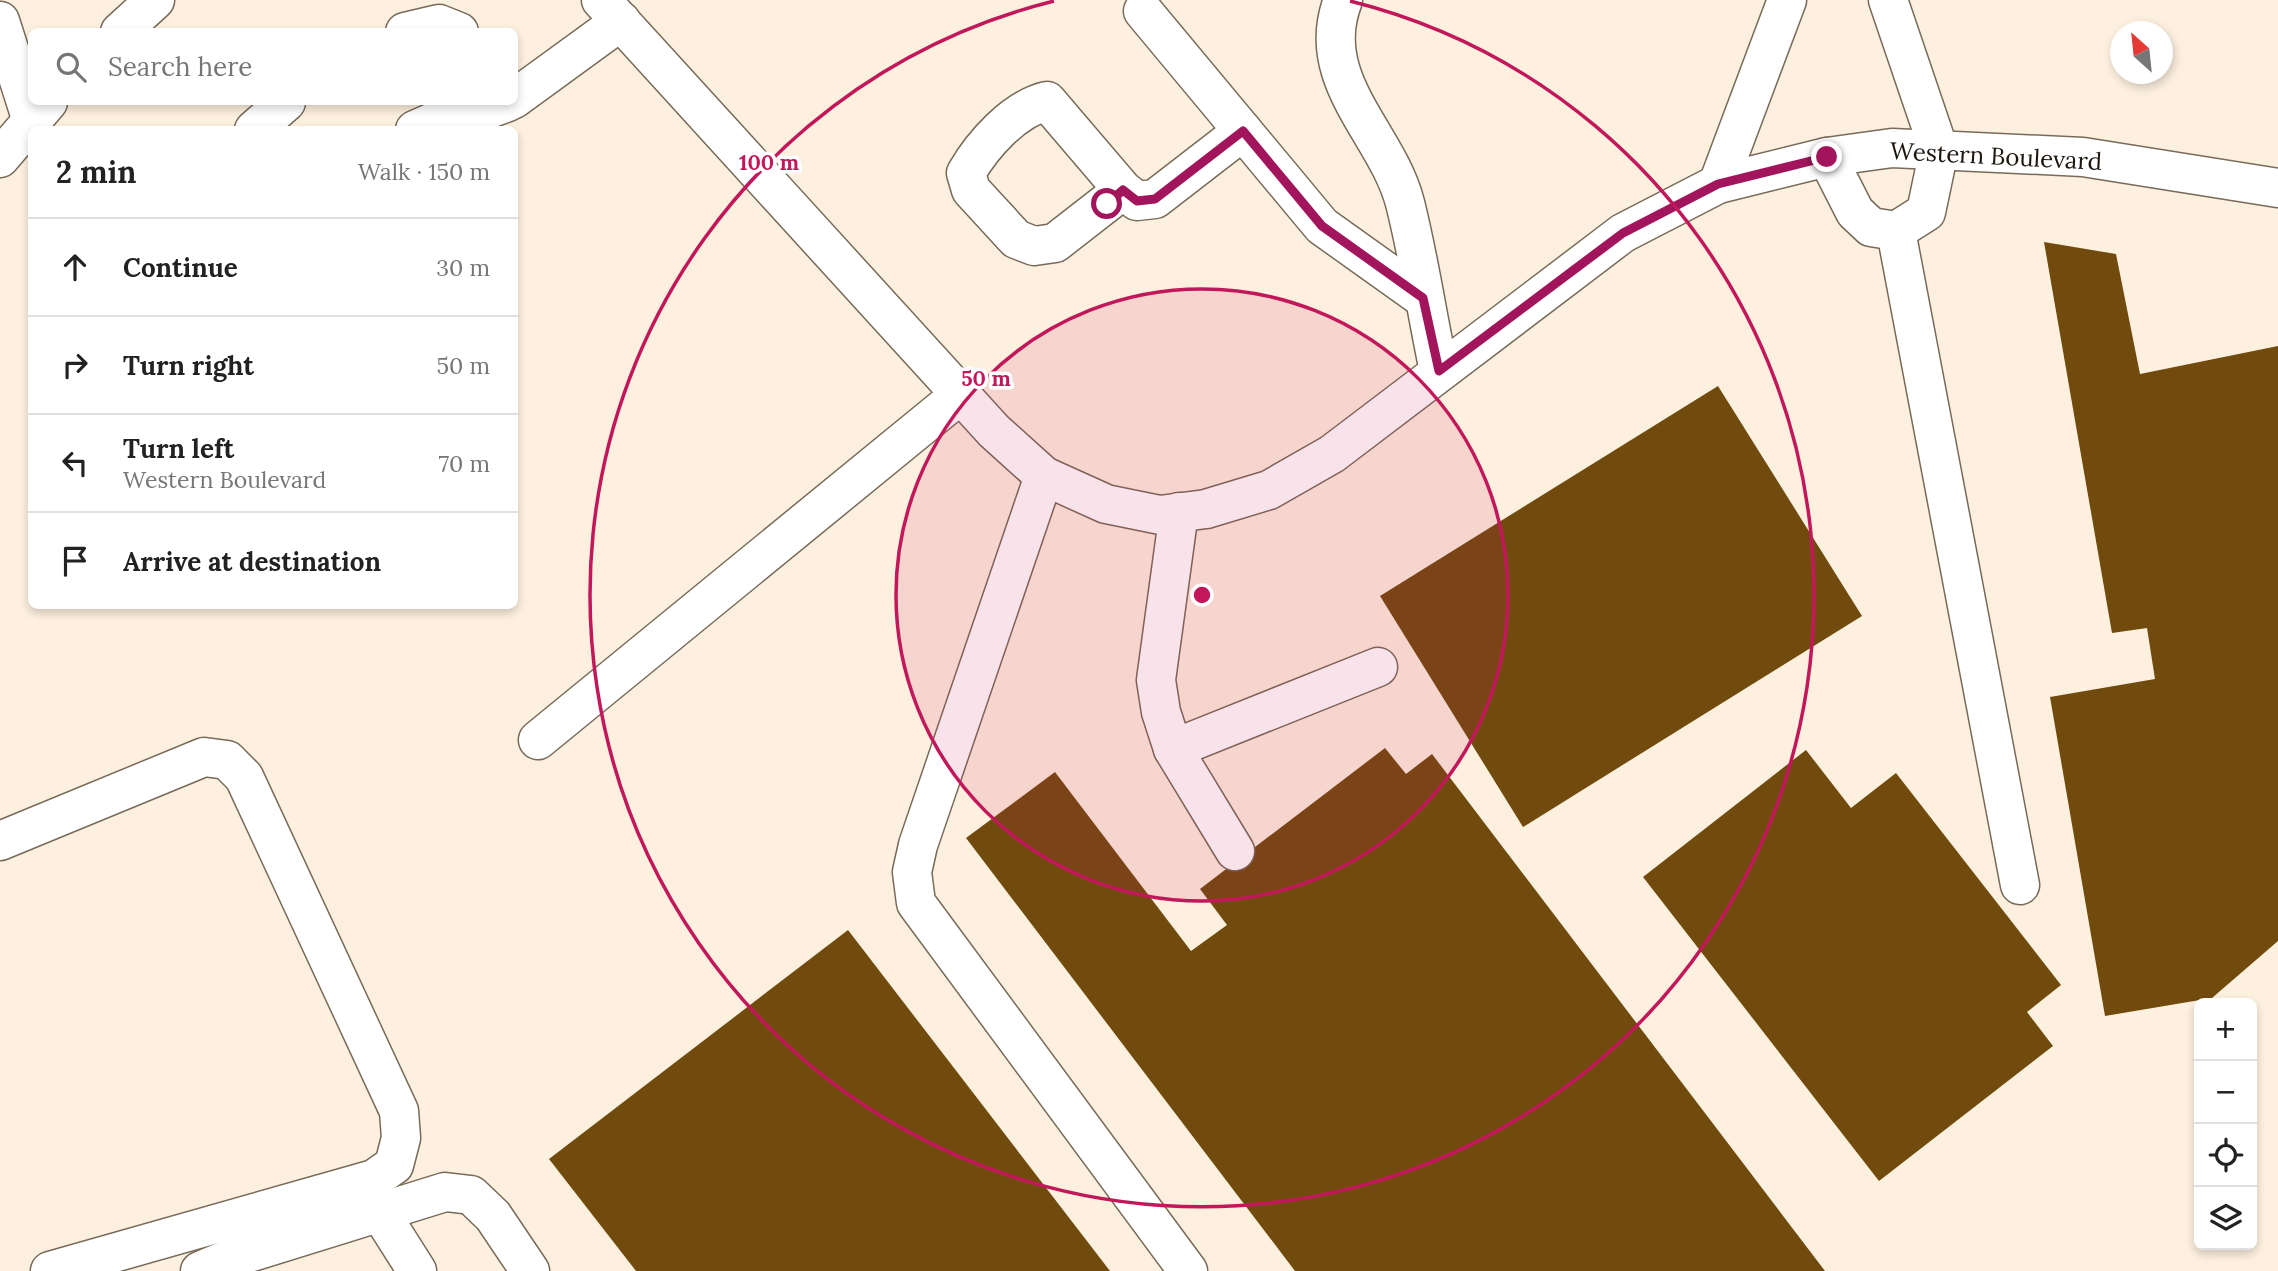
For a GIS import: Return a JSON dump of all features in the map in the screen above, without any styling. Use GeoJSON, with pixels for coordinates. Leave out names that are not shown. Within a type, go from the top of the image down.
{"type":"FeatureCollection","features":[{"type":"Feature","properties":{"kind":"street"},"geometry":{"type":"LineString","coordinates":[[124,28],[155,0]]}},
{"type":"Feature","properties":{"kind":"street"},"geometry":{"type":"LineString","coordinates":[[1343,0],[1335,46],[1342,75],[1357,113],[1404,200],[1439,371]]}},
{"type":"Feature","properties":{"kind":"street"},"geometry":{"type":"LineString","coordinates":[[1718,184],[1787,0]]}},
{"type":"Feature","properties":{"kind":"street"},"geometry":{"type":"LineString","coordinates":[[1827,157],[1855,212],[1871,227],[1896,231],[1926,212],[1940,150],[1888,0]]}},
{"type":"Feature","properties":{"kind":"street"},"geometry":{"type":"LineString","coordinates":[[518,92],[611,11]]}},
{"type":"Feature","properties":{"kind":"street","name":"Western Boulevard"},"geometry":{"type":"LineString","coordinates":[[611,11],[994,430],[1044,476],[1106,504],[1160,514],[1206,509],[1269,490],[1332,454],[1623,233],[1718,184],[1827,157],[1892,148],[2083,157],[2278,188]]}},
{"type":"Feature","properties":{"kind":"street"},"geometry":{"type":"LineString","coordinates":[[1143,11],[1322,226],[1423,298]]}},
{"type":"Feature","properties":{"kind":"street"},"geometry":{"type":"LineString","coordinates":[[422,28],[439,24],[449,28]]}},
{"type":"Feature","properties":{"kind":"street"},"geometry":{"type":"LineString","coordinates":[[2,36],[28,88]]}},
{"type":"Feature","properties":{"kind":"street"},"geometry":{"type":"LineString","coordinates":[[259,126],[283,105]]}},
{"type":"Feature","properties":{"kind":"street"},"geometry":{"type":"LineString","coordinates":[[424,126],[440,119],[462,119],[493,105]]}},
{"type":"Feature","properties":{"kind":"street"},"geometry":{"type":"LineString","coordinates":[[0,158],[39,110]]}},
{"type":"Feature","properties":{"kind":"street"},"geometry":{"type":"LineString","coordinates":[[1123,190],[1137,201],[1155,199],[1243,131]]}},
{"type":"Feature","properties":{"kind":"street"},"geometry":{"type":"LineString","coordinates":[[1896,231],[2020,885]]}},
{"type":"Feature","properties":{"kind":"street"},"geometry":{"type":"LineString","coordinates":[[538,740],[961,394]]}},
{"type":"Feature","properties":{"kind":"street"},"geometry":{"type":"LineString","coordinates":[[1044,476],[918,845],[912,872],[916,903],[1188,1271]]}},
{"type":"Feature","properties":{"kind":"street"},"geometry":{"type":"LineString","coordinates":[[1179,512],[1156,680],[1161,712],[1173,749],[1235,851]]}},
{"type":"Feature","properties":{"kind":"street"},"geometry":{"type":"LineString","coordinates":[[1173,749],[1378,667]]}},
{"type":"Feature","properties":{"kind":"street"},"geometry":{"type":"LineString","coordinates":[[0,841],[204,757],[228,760],[244,777],[399,1111],[401,1138],[394,1165],[374,1179],[50,1271]]}},
{"type":"Feature","properties":{"kind":"street"},"geometry":{"type":"LineString","coordinates":[[200,1271],[444,1192],[471,1195],[494,1216],[530,1271]]}},
{"type":"Feature","properties":{"kind":"street"},"geometry":{"type":"LineString","coordinates":[[379,1211],[417,1271]]}},
{"type":"Feature","properties":{"kind":"building"},"geometry":{"type":"Polygon","coordinates":[[[2044,242],[2116,254],[2140,374],[2278,346],[2278,941],[2212,998],[2194,998],[2194,1001],[2105,1016],[2050,697],[2155,679],[2147,628],[2112,633],[2044,242]]]}},
{"type":"Feature","properties":{"kind":"building"},"geometry":{"type":"Polygon","coordinates":[[[1718,386],[1862,616],[1523,827],[1380,596],[1718,386]]]}},
{"type":"Feature","properties":{"kind":"building"},"geometry":{"type":"Polygon","coordinates":[[[1385,748],[1406,774],[1432,754],[1825,1271],[1295,1271],[966,838],[1055,772],[1191,951],[1227,925],[1200,889],[1385,748]]]}},
{"type":"Feature","properties":{"kind":"building"},"geometry":{"type":"Polygon","coordinates":[[[1806,750],[1851,808],[1896,773],[2061,985],[2027,1012],[2053,1046],[1879,1181],[1643,877],[1806,750]]]}},
{"type":"Feature","properties":{"kind":"building"},"geometry":{"type":"Polygon","coordinates":[[[848,930],[1110,1271],[636,1271],[549,1159],[848,930]]]}},
{"type":"Feature","properties":{"kind":"route"},"geometry":{"type":"LineString","coordinates":[[1107,204],[1123,190],[1137,201],[1155,199],[1243,131],[1322,226],[1423,298],[1439,371],[1623,233],[1718,184],[1827,157]]}}]}
